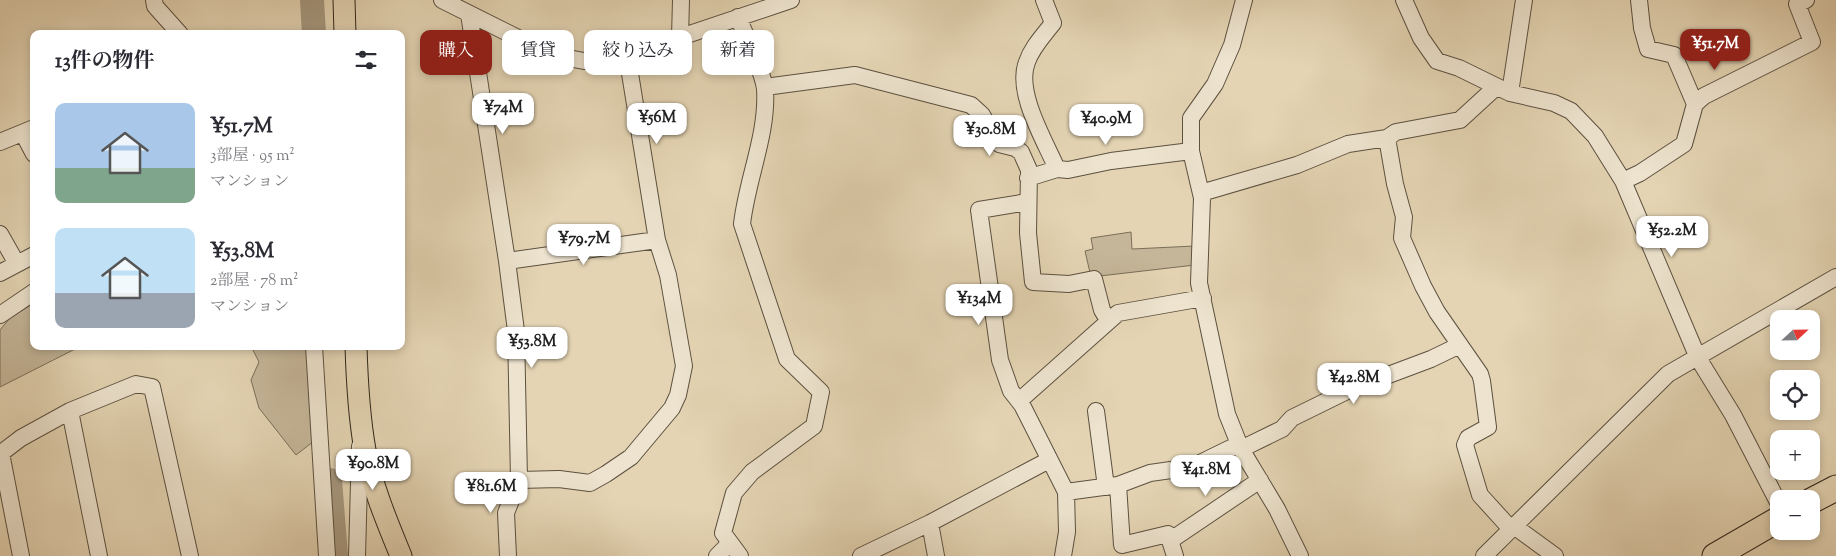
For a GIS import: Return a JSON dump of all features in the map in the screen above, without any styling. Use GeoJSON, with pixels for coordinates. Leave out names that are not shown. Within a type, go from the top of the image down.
{"type":"FeatureCollection","features":[{"type":"Feature","properties":{"kind":"highway"},"geometry":{"type":"LineString","coordinates":[[1820,497],[1836,488]]}},
{"type":"Feature","properties":{"kind":"highway"},"geometry":{"type":"LineString","coordinates":[[1715,556],[1770,525]]}},
{"type":"Feature","properties":{"kind":"main road"},"geometry":{"type":"LineString","coordinates":[[344,0],[345,30]]}},
{"type":"Feature","properties":{"kind":"main road"},"geometry":{"type":"LineString","coordinates":[[356,350],[362,426],[366,452],[385,517],[401,556]]}},
{"type":"Feature","properties":{"kind":"street"},"geometry":{"type":"LineString","coordinates":[[154,0],[155,6],[174,30]]}},
{"type":"Feature","properties":{"kind":"street"},"geometry":{"type":"LineString","coordinates":[[442,0],[552,55],[568,60],[584,60]]}},
{"type":"Feature","properties":{"kind":"street"},"geometry":{"type":"LineString","coordinates":[[680,30],[681,0]]}},
{"type":"Feature","properties":{"kind":"street"},"geometry":{"type":"LineString","coordinates":[[692,33],[791,0]]}},
{"type":"Feature","properties":{"kind":"street"},"geometry":{"type":"LineString","coordinates":[[1044,0],[1053,23],[1033,48],[1026,64],[1025,80],[1031,110],[1057,169]]}},
{"type":"Feature","properties":{"kind":"street"},"geometry":{"type":"LineString","coordinates":[[1244,0],[1232,46],[1219,76],[1191,118],[1192,151],[1201,193],[1202,219],[1199,274],[1202,298],[1226,414],[1240,446],[1278,509],[1300,556]]}},
{"type":"Feature","properties":{"kind":"street"},"geometry":{"type":"LineString","coordinates":[[1404,0],[1421,38],[1437,61],[1459,68],[1503,90],[1554,103],[1571,111],[1595,136],[1623,181],[1698,358],[1733,415],[1772,490]]}},
{"type":"Feature","properties":{"kind":"street"},"geometry":{"type":"LineString","coordinates":[[1201,193],[1297,165],[1348,144],[1387,138],[1396,132],[1460,120],[1503,90],[1524,0]]}},
{"type":"Feature","properties":{"kind":"street"},"geometry":{"type":"LineString","coordinates":[[1639,0],[1642,28],[1648,49],[1674,55],[1695,104]]}},
{"type":"Feature","properties":{"kind":"street"},"geometry":{"type":"LineString","coordinates":[[1623,181],[1640,173],[1684,144],[1695,104],[1714,90],[1789,55],[1812,42],[1797,4],[1806,0]]}},
{"type":"Feature","properties":{"kind":"street"},"geometry":{"type":"LineString","coordinates":[[469,14],[516,331],[518,480],[506,513],[508,556]]}},
{"type":"Feature","properties":{"kind":"street"},"geometry":{"type":"LineString","coordinates":[[738,17],[765,88],[762,132],[744,205],[742,224],[783,344],[786,358],[821,392],[814,426],[752,472],[734,492],[723,533],[740,556]]}},
{"type":"Feature","properties":{"kind":"street"},"geometry":{"type":"LineString","coordinates":[[518,480],[559,479],[590,483],[631,457],[672,408],[678,395],[684,366],[668,275],[657,240],[630,75]]}},
{"type":"Feature","properties":{"kind":"street"},"geometry":{"type":"LineString","coordinates":[[765,88],[855,75],[971,105],[982,115],[999,144],[1015,148],[1021,152],[1029,170],[1028,234],[1034,282],[1069,284],[1094,279],[1102,310],[1108,320]]}},
{"type":"Feature","properties":{"kind":"street"},"geometry":{"type":"LineString","coordinates":[[0,142],[28,130]]}},
{"type":"Feature","properties":{"kind":"street"},"geometry":{"type":"LineString","coordinates":[[1387,138],[1395,184],[1404,216],[1402,238],[1423,286],[1437,312],[1480,374],[1488,427],[1468,438],[1465,445],[1480,495],[1512,527],[1555,556]]}},
{"type":"Feature","properties":{"kind":"street"},"geometry":{"type":"LineString","coordinates":[[1028,178],[1057,169],[1068,170],[1111,161],[1192,151]]}},
{"type":"Feature","properties":{"kind":"street"},"geometry":{"type":"LineString","coordinates":[[1028,202],[979,210],[1000,360],[1011,392],[1019,401],[1066,492],[1067,532],[1063,556]]}},
{"type":"Feature","properties":{"kind":"street"},"geometry":{"type":"LineString","coordinates":[[0,234],[17,264]]}},
{"type":"Feature","properties":{"kind":"street"},"geometry":{"type":"LineString","coordinates":[[507,261],[657,240]]}},
{"type":"Feature","properties":{"kind":"street"},"geometry":{"type":"LineString","coordinates":[[0,273],[30,257]]}},
{"type":"Feature","properties":{"kind":"street"},"geometry":{"type":"LineString","coordinates":[[1484,556],[1668,374],[1836,277]]}},
{"type":"Feature","properties":{"kind":"street"},"geometry":{"type":"LineString","coordinates":[[0,315],[30,295]]}},
{"type":"Feature","properties":{"kind":"street"},"geometry":{"type":"LineString","coordinates":[[1019,401],[1118,313],[1202,298]]}},
{"type":"Feature","properties":{"kind":"street"},"geometry":{"type":"LineString","coordinates":[[1066,492],[1112,486],[1150,473],[1192,467],[1282,429],[1292,418],[1351,389],[1460,346]]}},
{"type":"Feature","properties":{"kind":"street"},"geometry":{"type":"LineString","coordinates":[[314,350],[327,556]]}},
{"type":"Feature","properties":{"kind":"street"},"geometry":{"type":"LineString","coordinates":[[21,556],[0,454],[21,438],[70,411],[136,384],[152,387],[190,556]]}},
{"type":"Feature","properties":{"kind":"street"},"geometry":{"type":"LineString","coordinates":[[1096,410],[1122,546],[1168,534],[1173,548],[1260,480]]}},
{"type":"Feature","properties":{"kind":"street"},"geometry":{"type":"LineString","coordinates":[[70,411],[99,556]]}},
{"type":"Feature","properties":{"kind":"street"},"geometry":{"type":"LineString","coordinates":[[357,556],[357,471],[362,426]]}},
{"type":"Feature","properties":{"kind":"street"},"geometry":{"type":"LineString","coordinates":[[861,556],[930,523],[1049,460]]}},
{"type":"Feature","properties":{"kind":"street"},"geometry":{"type":"LineString","coordinates":[[930,523],[936,556]]}},
{"type":"Feature","properties":{"kind":"street"},"geometry":{"type":"LineString","coordinates":[[717,556],[730,543]]}},
{"type":"Feature","properties":{"kind":"shaded area"},"geometry":{"type":"Polygon","coordinates":[[[1131,232],[1132,249],[1195,246],[1195,265],[1091,277],[1085,251],[1093,249],[1091,238],[1131,232]]]}},
{"type":"Feature","properties":{"kind":"shaded area"},"geometry":{"type":"Polygon","coordinates":[[[30,306],[30,350],[73,350],[0,387],[0,330],[10,318],[30,306]]]}},
{"type":"Feature","properties":{"kind":"shaded area"},"geometry":{"type":"Polygon","coordinates":[[[253,350],[307,350],[314,441],[296,455],[259,408],[251,380],[259,362],[253,350]]]}},
{"type":"Feature","properties":{"kind":"waterway"},"geometry":{"type":"LineString","coordinates":[[312,0],[314,30]]}},
{"type":"Feature","properties":{"kind":"waterway"},"geometry":{"type":"LineString","coordinates":[[330,480],[336,556]]}}]}
